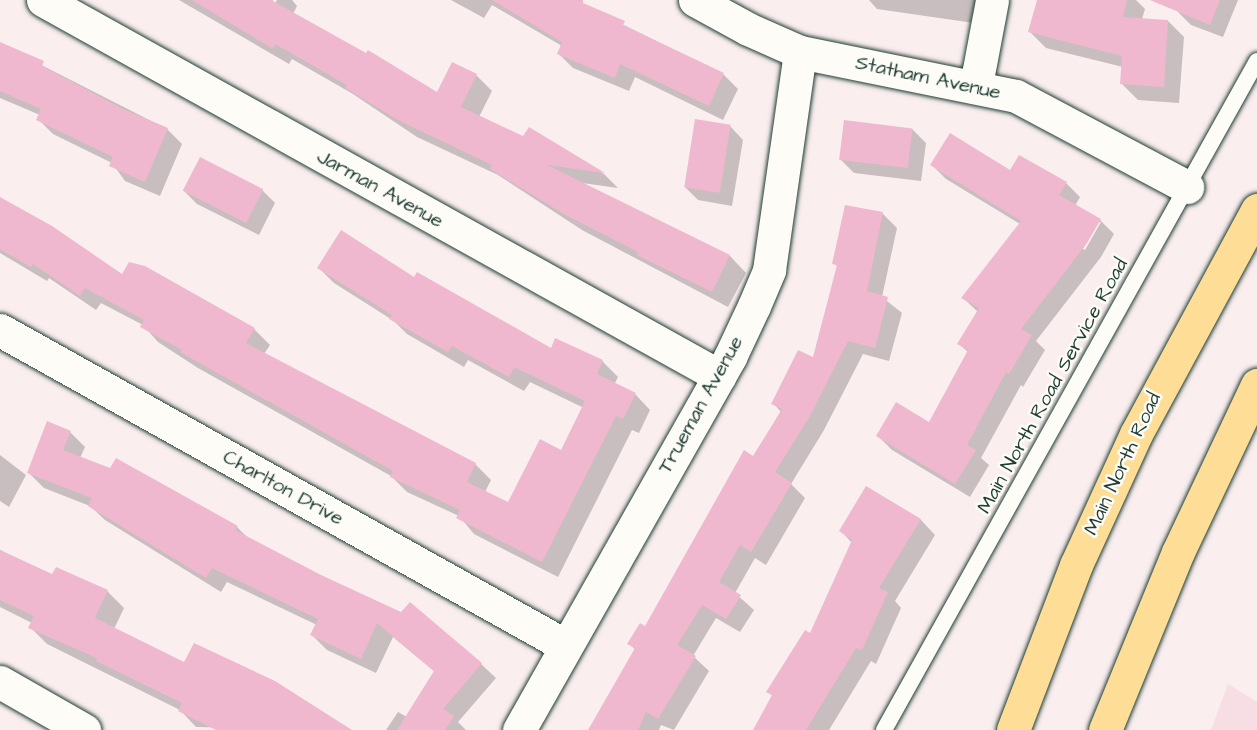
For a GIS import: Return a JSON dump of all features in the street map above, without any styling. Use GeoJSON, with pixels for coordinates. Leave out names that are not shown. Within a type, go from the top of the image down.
{"type":"FeatureCollection","features":[{"type":"Feature","properties":{"kind":"highway","name":"Main North Road"},"geometry":{"type":"LineString","coordinates":[[1012,730],[1076,565],[1136,434],[1257,210]]}},
{"type":"Feature","properties":{"kind":"highway"},"geometry":{"type":"LineString","coordinates":[[1105,730],[1178,552],[1257,385]]}},
{"type":"Feature","properties":{"kind":"street","name":"Jarman Avenue"},"geometry":{"type":"LineString","coordinates":[[43,0],[719,376]]}},
{"type":"Feature","properties":{"kind":"street","name":"Statham Avenue"},"geometry":{"type":"LineString","coordinates":[[695,0],[748,30],[800,51],[976,85],[1016,96],[1187,187]]}},
{"type":"Feature","properties":{"kind":"street"},"geometry":{"type":"LineString","coordinates":[[976,85],[992,0]]}},
{"type":"Feature","properties":{"kind":"street","name":"Trueman Avenue"},"geometry":{"type":"LineString","coordinates":[[519,730],[719,376],[769,270],[800,51]]}},
{"type":"Feature","properties":{"kind":"street","name":"Charlton Drive"},"geometry":{"type":"LineString","coordinates":[[0,330],[566,646]]}},
{"type":"Feature","properties":{"kind":"street"},"geometry":{"type":"LineString","coordinates":[[0,682],[84,730]]}},
{"type":"Feature","properties":{"kind":"lane","name":"Main North Road Service Road"},"geometry":{"type":"LineString","coordinates":[[884,730],[1257,61]]}},
{"type":"Feature","properties":{"kind":"shaded area"},"geometry":{"type":"Polygon","coordinates":[[[1228,684],[1257,702],[1257,730],[1211,730],[1228,684]]]}},
{"type":"Feature","properties":{"kind":"building"},"geometry":{"type":"Polygon","coordinates":[[[192,0],[271,0],[366,53],[368,50],[437,92],[452,62],[477,74],[461,107],[523,136],[529,127],[605,173],[547,165],[730,255],[712,292],[637,255],[638,252],[564,214],[490,169],[492,165],[400,121],[345,88],[347,85],[275,44],[273,49],[192,0]]]}},
{"type":"Feature","properties":{"kind":"building"},"geometry":{"type":"Polygon","coordinates":[[[492,0],[583,0],[583,3],[625,21],[623,25],[724,73],[709,106],[620,64],[615,78],[557,54],[562,42],[492,0]]]}},
{"type":"Feature","properties":{"kind":"building"},"geometry":{"type":"Polygon","coordinates":[[[1037,0],[1127,0],[1123,17],[1168,20],[1164,87],[1120,84],[1122,56],[1028,32],[1037,0]]]}},
{"type":"Feature","properties":{"kind":"building"},"geometry":{"type":"Polygon","coordinates":[[[1150,0],[1220,0],[1210,25],[1150,0]]]}},
{"type":"Feature","properties":{"kind":"building"},"geometry":{"type":"Polygon","coordinates":[[[0,42],[44,61],[42,66],[123,109],[168,128],[145,182],[109,166],[113,157],[36,120],[41,109],[0,91],[0,42]]]}},
{"type":"Feature","properties":{"kind":"building"},"geometry":{"type":"Polygon","coordinates":[[[695,119],[731,125],[720,193],[684,187],[695,119]]]}},
{"type":"Feature","properties":{"kind":"building"},"geometry":{"type":"Polygon","coordinates":[[[844,120],[912,128],[908,168],[839,160],[844,120]]]}},
{"type":"Feature","properties":{"kind":"building"},"geometry":{"type":"Polygon","coordinates":[[[950,133],[1010,170],[1019,155],[1067,182],[1059,195],[1101,219],[1087,243],[1021,329],[1032,335],[1009,374],[1006,372],[967,445],[976,450],[955,484],[876,436],[896,402],[929,422],[968,350],[957,344],[979,308],[961,298],[1021,221],[930,165],[950,133]]]}},
{"type":"Feature","properties":{"kind":"building"},"geometry":{"type":"Polygon","coordinates":[[[200,157],[263,189],[246,223],[183,191],[200,157]]]}},
{"type":"Feature","properties":{"kind":"building"},"geometry":{"type":"Polygon","coordinates":[[[0,197],[52,226],[122,274],[129,262],[145,266],[255,328],[246,343],[476,463],[467,482],[508,502],[540,439],[561,450],[585,401],[514,367],[509,377],[452,346],[448,352],[389,319],[392,315],[317,268],[341,230],[414,277],[417,272],[551,348],[555,338],[603,360],[597,374],[636,393],[623,419],[616,416],[542,562],[456,518],[460,510],[390,477],[393,471],[180,352],[182,350],[140,327],[144,320],[85,288],[80,296],[33,264],[31,267],[0,249],[0,197]]]}},
{"type":"Feature","properties":{"kind":"building"},"geometry":{"type":"Polygon","coordinates":[[[845,205],[883,212],[867,291],[888,297],[875,348],[848,341],[810,416],[775,472],[792,483],[751,552],[740,545],[719,582],[741,595],[726,619],[702,605],[677,645],[696,656],[658,719],[646,712],[638,730],[588,730],[635,648],[627,644],[640,623],[645,626],[744,450],[753,456],[782,409],[771,404],[798,350],[813,357],[837,265],[832,264],[845,205]]]}},
{"type":"Feature","properties":{"kind":"building"},"geometry":{"type":"Polygon","coordinates":[[[47,421],[71,431],[63,450],[110,468],[116,458],[238,526],[235,530],[321,575],[401,612],[410,602],[482,663],[443,709],[454,716],[445,730],[397,730],[434,671],[377,623],[361,659],[310,635],[318,619],[212,568],[206,578],[88,506],[92,498],[27,473],[47,421]]]}},
{"type":"Feature","properties":{"kind":"building"},"geometry":{"type":"Polygon","coordinates":[[[866,486],[921,519],[879,588],[888,592],[862,650],[856,648],[806,730],[753,730],[772,695],[766,692],[805,630],[810,633],[852,540],[839,531],[866,486]]]}},
{"type":"Feature","properties":{"kind":"building"},"geometry":{"type":"Polygon","coordinates":[[[0,550],[52,574],[56,567],[108,590],[95,618],[184,662],[194,643],[275,681],[352,730],[216,730],[178,711],[182,703],[96,661],[97,658],[28,628],[34,616],[0,600],[0,550]]]}}]}
